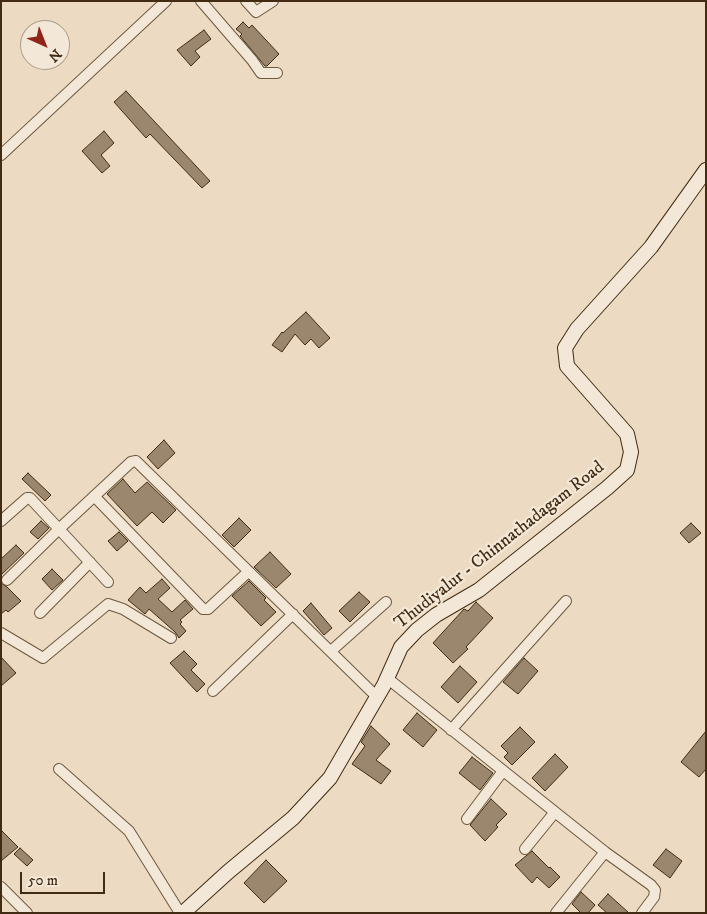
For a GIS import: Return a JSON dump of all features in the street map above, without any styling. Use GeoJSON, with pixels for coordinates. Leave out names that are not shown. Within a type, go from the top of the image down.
{"type":"FeatureCollection","features":[{"type":"Feature","properties":{"kind":"main road","name":"Thudiyalur - Chinnathadagam Road"},"geometry":{"type":"LineString","coordinates":[[181,913],[293,818],[330,778],[377,697],[401,647],[417,630],[436,615],[478,590],[627,470],[631,452],[627,434],[567,366],[565,348],[577,329],[651,247],[706,170]]}},
{"type":"Feature","properties":{"kind":"street"},"geometry":{"type":"LineString","coordinates":[[1,155],[166,1]]}},
{"type":"Feature","properties":{"kind":"street"},"geometry":{"type":"LineString","coordinates":[[201,1],[261,73],[277,73]]}},
{"type":"Feature","properties":{"kind":"street"},"geometry":{"type":"LineString","coordinates":[[246,1],[256,12],[273,1]]}},
{"type":"Feature","properties":{"kind":"street"},"geometry":{"type":"LineString","coordinates":[[7,580],[59,528],[131,462],[136,461],[377,697]]}},
{"type":"Feature","properties":{"kind":"street"},"geometry":{"type":"LineString","coordinates":[[94,496],[204,608],[208,608],[248,572]]}},
{"type":"Feature","properties":{"kind":"street"},"geometry":{"type":"LineString","coordinates":[[1,522],[27,498],[30,498],[108,582]]}},
{"type":"Feature","properties":{"kind":"street"},"geometry":{"type":"LineString","coordinates":[[40,612],[90,562]]}},
{"type":"Feature","properties":{"kind":"street"},"geometry":{"type":"LineString","coordinates":[[451,730],[566,601]]}},
{"type":"Feature","properties":{"kind":"street"},"geometry":{"type":"LineString","coordinates":[[331,651],[386,602]]}},
{"type":"Feature","properties":{"kind":"street"},"geometry":{"type":"LineString","coordinates":[[1,633],[43,658],[108,604],[123,609],[171,638]]}},
{"type":"Feature","properties":{"kind":"street"},"geometry":{"type":"LineString","coordinates":[[213,690],[293,614]]}},
{"type":"Feature","properties":{"kind":"street"},"geometry":{"type":"LineString","coordinates":[[387,678],[605,852],[651,885],[655,890],[654,897],[642,913]]}},
{"type":"Feature","properties":{"kind":"street"},"geometry":{"type":"LineString","coordinates":[[59,769],[129,831],[181,913]]}},
{"type":"Feature","properties":{"kind":"street"},"geometry":{"type":"LineString","coordinates":[[467,819],[503,771]]}},
{"type":"Feature","properties":{"kind":"street"},"geometry":{"type":"LineString","coordinates":[[525,849],[555,812]]}},
{"type":"Feature","properties":{"kind":"street"},"geometry":{"type":"LineString","coordinates":[[556,913],[605,852]]}},
{"type":"Feature","properties":{"kind":"street"},"geometry":{"type":"LineString","coordinates":[[1,887],[27,913]]}},
{"type":"Feature","properties":{"kind":"building"},"geometry":{"type":"Polygon","coordinates":[[[243,22],[249,28],[252,25],[279,54],[267,66],[265,66],[240,36],[242,34],[236,29],[243,22]]]}},
{"type":"Feature","properties":{"kind":"building"},"geometry":{"type":"Polygon","coordinates":[[[204,30],[211,39],[195,51],[200,57],[191,66],[177,50],[204,30]]]}},
{"type":"Feature","properties":{"kind":"building"},"geometry":{"type":"Polygon","coordinates":[[[126,91],[210,181],[202,188],[150,134],[146,138],[114,102],[126,91]]]}},
{"type":"Feature","properties":{"kind":"building"},"geometry":{"type":"Polygon","coordinates":[[[104,131],[114,143],[101,155],[110,166],[102,173],[82,151],[104,131]]]}},
{"type":"Feature","properties":{"kind":"building"},"geometry":{"type":"Polygon","coordinates":[[[306,312],[330,338],[319,348],[311,339],[305,345],[295,334],[282,352],[272,345],[282,332],[306,312]]]}},
{"type":"Feature","properties":{"kind":"building"},"geometry":{"type":"Polygon","coordinates":[[[164,440],[175,453],[158,469],[147,457],[164,440]]]}},
{"type":"Feature","properties":{"kind":"building"},"geometry":{"type":"Polygon","coordinates":[[[28,473],[51,495],[45,501],[22,479],[28,473]]]}},
{"type":"Feature","properties":{"kind":"building"},"geometry":{"type":"Polygon","coordinates":[[[123,479],[135,493],[147,482],[176,510],[163,523],[152,512],[137,526],[107,494],[123,479]]]}},
{"type":"Feature","properties":{"kind":"building"},"geometry":{"type":"Polygon","coordinates":[[[239,518],[251,530],[234,547],[222,535],[239,518]]]}},
{"type":"Feature","properties":{"kind":"building"},"geometry":{"type":"Polygon","coordinates":[[[41,521],[49,528],[38,539],[30,532],[41,521]]]}},
{"type":"Feature","properties":{"kind":"building"},"geometry":{"type":"Polygon","coordinates":[[[691,523],[701,533],[689,543],[680,533],[691,523]]]}},
{"type":"Feature","properties":{"kind":"building"},"geometry":{"type":"Polygon","coordinates":[[[119,532],[128,541],[117,551],[108,541],[119,532]]]}},
{"type":"Feature","properties":{"kind":"building"},"geometry":{"type":"Polygon","coordinates":[[[16,545],[24,553],[1,575],[1,559],[16,545]]]}},
{"type":"Feature","properties":{"kind":"building"},"geometry":{"type":"Polygon","coordinates":[[[270,552],[291,574],[276,588],[254,567],[270,552]]]}},
{"type":"Feature","properties":{"kind":"building"},"geometry":{"type":"Polygon","coordinates":[[[52,569],[63,580],[52,590],[42,579],[52,569]]]}},
{"type":"Feature","properties":{"kind":"building"},"geometry":{"type":"Polygon","coordinates":[[[162,579],[170,588],[158,599],[172,612],[185,600],[193,609],[180,620],[182,622],[180,624],[186,631],[179,638],[175,632],[149,609],[145,614],[128,600],[140,587],[146,593],[162,579]]]}},
{"type":"Feature","properties":{"kind":"building"},"geometry":{"type":"Polygon","coordinates":[[[249,581],[266,598],[264,600],[276,612],[261,626],[232,596],[249,581]]]}},
{"type":"Feature","properties":{"kind":"building"},"geometry":{"type":"Polygon","coordinates":[[[1,583],[21,601],[8,612],[6,610],[1,614],[1,583]]]}},
{"type":"Feature","properties":{"kind":"building"},"geometry":{"type":"Polygon","coordinates":[[[359,592],[370,602],[350,622],[339,611],[359,592]]]}},
{"type":"Feature","properties":{"kind":"building"},"geometry":{"type":"Polygon","coordinates":[[[476,602],[493,618],[466,647],[468,649],[453,663],[433,643],[464,609],[468,611],[476,602]]]}},
{"type":"Feature","properties":{"kind":"building"},"geometry":{"type":"Polygon","coordinates":[[[311,603],[332,628],[324,635],[303,611],[311,603]]]}},
{"type":"Feature","properties":{"kind":"building"},"geometry":{"type":"Polygon","coordinates":[[[184,651],[197,664],[191,670],[205,684],[197,692],[170,663],[184,651]]]}},
{"type":"Feature","properties":{"kind":"building"},"geometry":{"type":"Polygon","coordinates":[[[1,657],[16,673],[1,686],[1,657]]]}},
{"type":"Feature","properties":{"kind":"building"},"geometry":{"type":"Polygon","coordinates":[[[524,658],[538,671],[518,694],[503,682],[524,658]]]}},
{"type":"Feature","properties":{"kind":"building"},"geometry":{"type":"Polygon","coordinates":[[[460,666],[477,682],[458,703],[441,687],[460,666]]]}},
{"type":"Feature","properties":{"kind":"building"},"geometry":{"type":"Polygon","coordinates":[[[417,713],[437,730],[423,747],[403,730],[417,713]]]}},
{"type":"Feature","properties":{"kind":"building"},"geometry":{"type":"Polygon","coordinates":[[[371,726],[390,744],[376,760],[391,771],[381,784],[352,764],[365,746],[361,742],[371,726]]]}},
{"type":"Feature","properties":{"kind":"building"},"geometry":{"type":"Polygon","coordinates":[[[520,727],[535,742],[512,765],[504,757],[508,753],[501,746],[520,727]]]}},
{"type":"Feature","properties":{"kind":"building"},"geometry":{"type":"Polygon","coordinates":[[[706,731],[706,769],[699,777],[681,762],[706,731]]]}},
{"type":"Feature","properties":{"kind":"building"},"geometry":{"type":"Polygon","coordinates":[[[555,754],[568,767],[545,791],[532,778],[555,754]]]}},
{"type":"Feature","properties":{"kind":"building"},"geometry":{"type":"Polygon","coordinates":[[[472,757],[493,773],[480,790],[459,773],[472,757]]]}},
{"type":"Feature","properties":{"kind":"building"},"geometry":{"type":"Polygon","coordinates":[[[491,799],[507,814],[496,825],[498,827],[485,841],[470,825],[491,799]]]}},
{"type":"Feature","properties":{"kind":"building"},"geometry":{"type":"Polygon","coordinates":[[[1,830],[18,847],[1,861],[1,830]]]}},
{"type":"Feature","properties":{"kind":"building"},"geometry":{"type":"Polygon","coordinates":[[[20,848],[33,860],[27,866],[14,854],[20,848]]]}},
{"type":"Feature","properties":{"kind":"building"},"geometry":{"type":"Polygon","coordinates":[[[666,849],[682,861],[670,878],[653,865],[666,849]]]}},
{"type":"Feature","properties":{"kind":"building"},"geometry":{"type":"Polygon","coordinates":[[[532,851],[560,877],[549,888],[537,877],[532,883],[515,865],[532,851]]]}},
{"type":"Feature","properties":{"kind":"building"},"geometry":{"type":"Polygon","coordinates":[[[266,860],[287,881],[264,903],[244,883],[266,860]]]}},
{"type":"Feature","properties":{"kind":"building"},"geometry":{"type":"Polygon","coordinates":[[[581,892],[595,905],[588,913],[581,913],[572,904],[581,892]]]}},
{"type":"Feature","properties":{"kind":"building"},"geometry":{"type":"Polygon","coordinates":[[[608,894],[629,913],[607,913],[598,905],[608,894]]]}}]}
